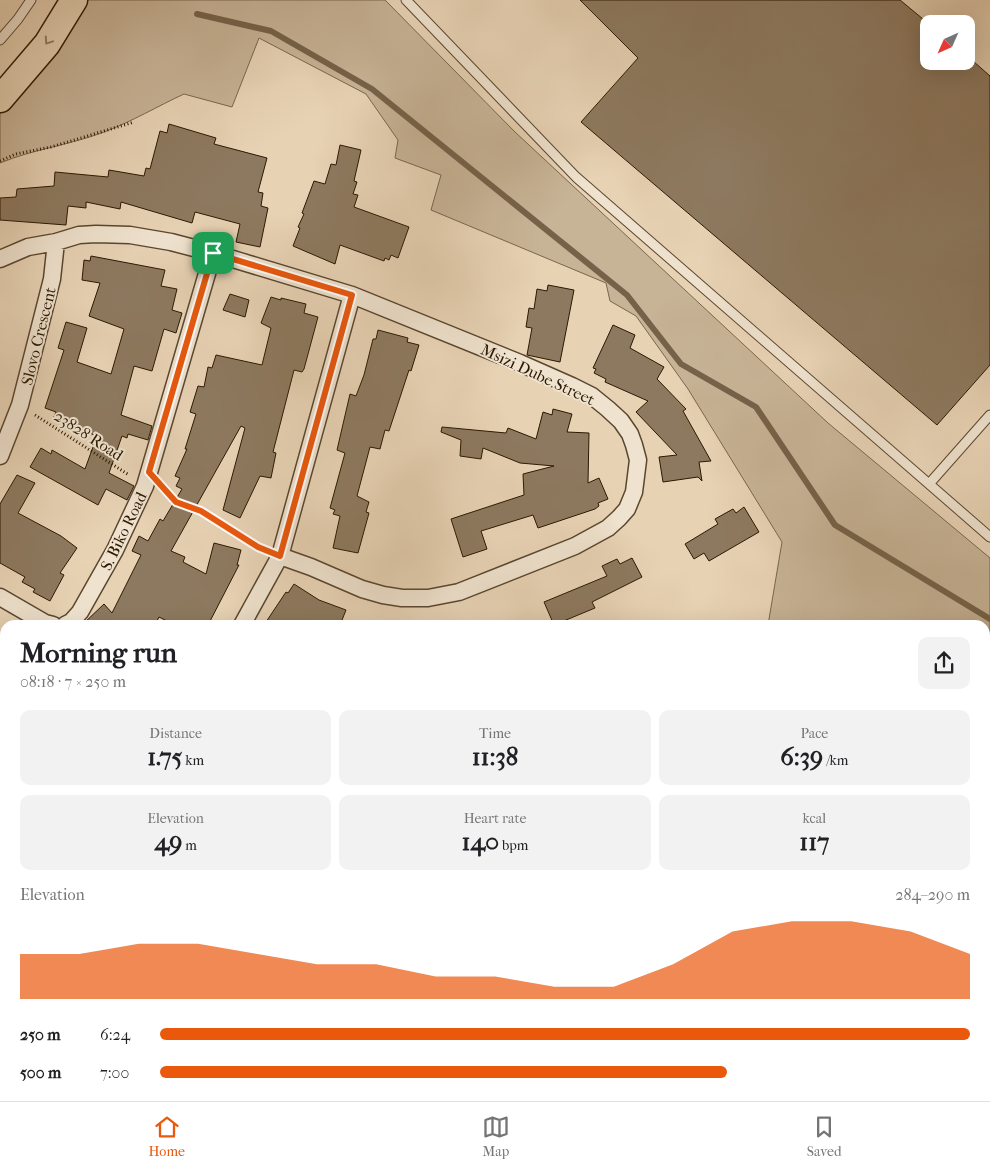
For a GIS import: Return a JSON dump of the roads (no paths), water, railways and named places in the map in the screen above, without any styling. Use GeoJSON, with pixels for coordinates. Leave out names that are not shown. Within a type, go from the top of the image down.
{"type":"FeatureCollection","features":[{"type":"Feature","properties":{"kind":"main road"},"geometry":{"type":"LineString","coordinates":[[0,99],[47,44],[74,0]]}},
{"type":"Feature","properties":{"kind":"street","name":"Msizi Dube Street"},"geometry":{"type":"LineString","coordinates":[[0,259],[28,247],[56,242],[78,235],[130,236],[171,242],[213,253],[352,295],[520,362],[592,396],[621,421],[630,434],[638,460],[634,492],[627,509],[619,518],[602,532],[575,546],[459,592],[428,598],[402,598],[376,593],[280,556]]}},
{"type":"Feature","properties":{"kind":"street","name":"Slovo Crescent"},"geometry":{"type":"LineString","coordinates":[[0,456],[20,406],[52,279],[56,242]]}},
{"type":"Feature","properties":{"kind":"street","name":"S. Biko Road"},"geometry":{"type":"LineString","coordinates":[[73,620],[80,612],[115,550],[147,479],[213,253]]}},
{"type":"Feature","properties":{"kind":"street"},"geometry":{"type":"LineString","coordinates":[[245,620],[280,556],[352,295]]}},
{"type":"Feature","properties":{"kind":"street"},"geometry":{"type":"LineString","coordinates":[[0,597],[40,620]]}},
{"type":"Feature","properties":{"kind":"lane"},"geometry":{"type":"LineString","coordinates":[[0,40],[31,0]]}},
{"type":"Feature","properties":{"kind":"lane"},"geometry":{"type":"LineString","coordinates":[[406,0],[576,177],[990,537]]}},
{"type":"Feature","properties":{"kind":"lane"},"geometry":{"type":"LineString","coordinates":[[929,484],[990,415]]}},
{"type":"Feature","properties":{"kind":"waterway"},"geometry":{"type":"LineString","coordinates":[[197,14],[271,31],[372,89],[627,295],[681,364],[756,407],[835,525],[990,619]]}}]}
